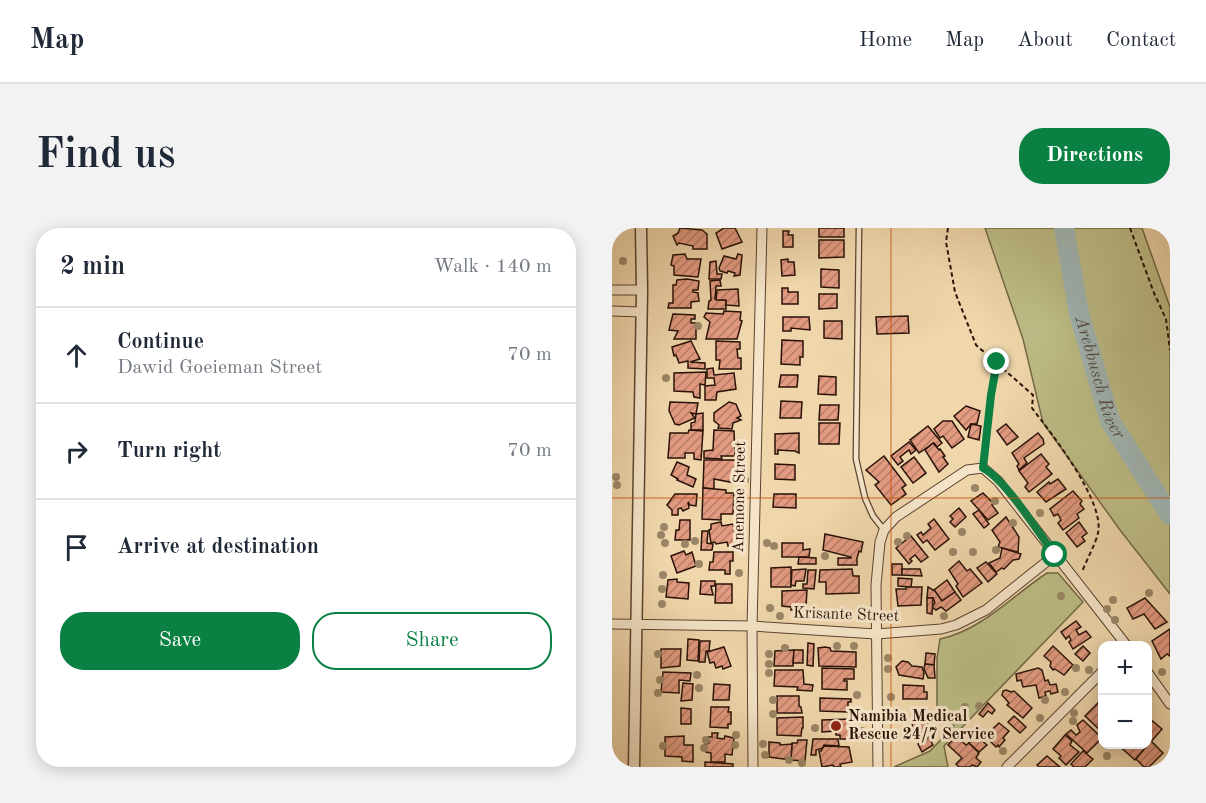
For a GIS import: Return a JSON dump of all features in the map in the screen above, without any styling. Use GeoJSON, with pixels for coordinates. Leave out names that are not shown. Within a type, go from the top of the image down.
{"type":"FeatureCollection","features":[{"type":"Feature","properties":{"kind":"street"},"geometry":{"type":"LineString","coordinates":[[634,767],[642,290],[641,228]]}},
{"type":"Feature","properties":{"kind":"street","name":"Anemone Street"},"geometry":{"type":"LineString","coordinates":[[753,767],[752,626],[762,228]]}},
{"type":"Feature","properties":{"kind":"street"},"geometry":{"type":"LineString","coordinates":[[612,290],[642,290]]}},
{"type":"Feature","properties":{"kind":"street"},"geometry":{"type":"LineString","coordinates":[[612,311],[641,312]]}},
{"type":"Feature","properties":{"kind":"street"},"geometry":{"type":"LineString","coordinates":[[878,767],[876,585],[880,542],[884,530],[896,517],[967,470],[983,468],[988,470],[1011,496],[1124,641]]}},
{"type":"Feature","properties":{"kind":"street","name":"Krisante Street"},"geometry":{"type":"LineString","coordinates":[[612,624],[752,626],[876,634],[942,629],[956,625],[986,610],[1055,555]]}},
{"type":"Feature","properties":{"kind":"street"},"geometry":{"type":"LineString","coordinates":[[1006,767],[1098,676]]}},
{"type":"Feature","properties":{"kind":"street"},"geometry":{"type":"LineString","coordinates":[[1152,679],[1170,704]]}},
{"type":"Feature","properties":{"kind":"lane"},"geometry":{"type":"LineString","coordinates":[[860,229],[856,459],[864,498],[873,516],[884,530]]}},
{"type":"Feature","properties":{"kind":"path"},"geometry":{"type":"LineString","coordinates":[[948,228],[946,242],[955,292],[976,345],[1033,394],[1032,408],[1065,451],[1099,518],[1098,534],[1078,583]]}},
{"type":"Feature","properties":{"kind":"path"},"geometry":{"type":"LineString","coordinates":[[1130,228],[1166,319],[1170,350]]}},
{"type":"Feature","properties":{"kind":"path"},"geometry":{"type":"LineString","coordinates":[[983,468],[997,362]]}},
{"type":"Feature","properties":{"kind":"green space"},"geometry":{"type":"Polygon","coordinates":[[[985,228],[1142,228],[1170,307],[1170,594],[1120,530],[1043,423],[1023,339],[985,228]]]}},
{"type":"Feature","properties":{"kind":"green space"},"geometry":{"type":"Polygon","coordinates":[[[1047,573],[1058,573],[1083,602],[944,746],[948,767],[894,767],[930,751],[954,726],[937,711],[937,658],[940,639],[955,635],[983,620],[1047,573]]]}},
{"type":"Feature","properties":{"kind":"building"},"geometry":{"type":"Polygon","coordinates":[[[680,228],[702,230],[707,234],[707,249],[693,249],[693,246],[679,243],[677,245],[673,236],[680,228]]]}},
{"type":"Feature","properties":{"kind":"building"},"geometry":{"type":"Polygon","coordinates":[[[724,228],[735,228],[742,242],[722,249],[716,233],[724,228]]]}},
{"type":"Feature","properties":{"kind":"building"},"geometry":{"type":"Polygon","coordinates":[[[819,228],[844,228],[844,237],[819,237],[819,228]]]}},
{"type":"Feature","properties":{"kind":"building"},"geometry":{"type":"Polygon","coordinates":[[[783,231],[789,231],[788,235],[793,235],[793,247],[783,247],[783,231]]]}},
{"type":"Feature","properties":{"kind":"building"},"geometry":{"type":"Polygon","coordinates":[[[819,240],[844,240],[844,257],[819,258],[819,240]]]}},
{"type":"Feature","properties":{"kind":"building"},"geometry":{"type":"Polygon","coordinates":[[[685,254],[687,259],[701,259],[698,277],[674,275],[674,266],[671,265],[673,255],[685,254]]]}},
{"type":"Feature","properties":{"kind":"building"},"geometry":{"type":"Polygon","coordinates":[[[738,254],[742,255],[740,275],[734,276],[735,273],[720,271],[724,256],[736,259],[738,254]]]}},
{"type":"Feature","properties":{"kind":"building"},"geometry":{"type":"Polygon","coordinates":[[[788,259],[788,262],[794,262],[795,275],[782,276],[781,260],[788,259]]]}},
{"type":"Feature","properties":{"kind":"building"},"geometry":{"type":"Polygon","coordinates":[[[716,261],[717,274],[722,274],[721,279],[709,279],[710,262],[716,261]]]}},
{"type":"Feature","properties":{"kind":"building"},"geometry":{"type":"Polygon","coordinates":[[[821,269],[839,270],[839,288],[821,287],[821,269]]]}},
{"type":"Feature","properties":{"kind":"building"},"geometry":{"type":"Polygon","coordinates":[[[677,280],[699,281],[698,290],[693,290],[693,292],[698,293],[699,301],[691,302],[691,308],[668,308],[669,303],[673,303],[673,285],[676,285],[677,280]]]}},
{"type":"Feature","properties":{"kind":"building"},"geometry":{"type":"Polygon","coordinates":[[[720,280],[721,286],[716,286],[715,299],[726,300],[726,309],[708,309],[711,300],[710,281],[720,280]]]}},
{"type":"Feature","properties":{"kind":"building"},"geometry":{"type":"Polygon","coordinates":[[[782,288],[788,288],[788,292],[798,292],[798,304],[782,304],[782,288]]]}},
{"type":"Feature","properties":{"kind":"building"},"geometry":{"type":"Polygon","coordinates":[[[738,289],[739,306],[726,305],[726,300],[716,300],[717,290],[738,289]]]}},
{"type":"Feature","properties":{"kind":"building"},"geometry":{"type":"Polygon","coordinates":[[[819,294],[837,294],[837,308],[819,309],[819,294]]]}},
{"type":"Feature","properties":{"kind":"building"},"geometry":{"type":"Polygon","coordinates":[[[724,311],[741,312],[740,320],[742,321],[737,339],[706,339],[710,322],[704,317],[706,313],[723,314],[724,311]]]}},
{"type":"Feature","properties":{"kind":"building"},"geometry":{"type":"Polygon","coordinates":[[[673,314],[695,315],[691,323],[696,323],[696,339],[674,339],[678,331],[669,330],[673,314]]]}},
{"type":"Feature","properties":{"kind":"building"},"geometry":{"type":"Polygon","coordinates":[[[908,316],[909,333],[877,334],[876,317],[908,316]]]}},
{"type":"Feature","properties":{"kind":"building"},"geometry":{"type":"Polygon","coordinates":[[[783,317],[809,317],[810,330],[791,328],[791,331],[783,331],[783,317]]]}},
{"type":"Feature","properties":{"kind":"building"},"geometry":{"type":"Polygon","coordinates":[[[824,321],[842,321],[842,339],[824,338],[824,321]]]}},
{"type":"Feature","properties":{"kind":"building"},"geometry":{"type":"Polygon","coordinates":[[[782,340],[803,341],[803,357],[800,357],[800,365],[781,364],[782,340]]]}},
{"type":"Feature","properties":{"kind":"building"},"geometry":{"type":"Polygon","coordinates":[[[691,341],[700,359],[690,362],[705,363],[705,369],[688,368],[688,361],[679,363],[676,355],[674,356],[672,347],[691,341]]]}},
{"type":"Feature","properties":{"kind":"building"},"geometry":{"type":"Polygon","coordinates":[[[716,341],[740,342],[740,349],[737,349],[738,358],[741,358],[741,369],[719,369],[720,360],[716,360],[716,341]]]}},
{"type":"Feature","properties":{"kind":"building"},"geometry":{"type":"Polygon","coordinates":[[[713,368],[714,375],[734,373],[736,389],[717,392],[716,400],[705,400],[705,386],[715,385],[714,378],[707,378],[707,369],[713,368]]]}},
{"type":"Feature","properties":{"kind":"building"},"geometry":{"type":"Polygon","coordinates":[[[706,372],[705,385],[700,384],[700,398],[694,397],[693,392],[674,391],[674,373],[706,372]]]}},
{"type":"Feature","properties":{"kind":"building"},"geometry":{"type":"Polygon","coordinates":[[[781,375],[798,375],[797,387],[779,387],[781,375]]]}},
{"type":"Feature","properties":{"kind":"building"},"geometry":{"type":"Polygon","coordinates":[[[819,376],[836,377],[836,395],[818,394],[819,376]]]}},
{"type":"Feature","properties":{"kind":"building"},"geometry":{"type":"Polygon","coordinates":[[[781,401],[802,402],[801,418],[780,418],[781,401]]]}},
{"type":"Feature","properties":{"kind":"building"},"geometry":{"type":"Polygon","coordinates":[[[670,402],[698,403],[696,414],[691,413],[695,418],[679,425],[675,424],[669,411],[670,402]]]}},
{"type":"Feature","properties":{"kind":"building"},"geometry":{"type":"Polygon","coordinates":[[[729,402],[736,404],[741,416],[737,418],[741,420],[733,423],[732,429],[718,428],[719,425],[714,421],[714,413],[729,402]]]}},
{"type":"Feature","properties":{"kind":"building"},"geometry":{"type":"Polygon","coordinates":[[[820,405],[839,405],[838,420],[819,420],[820,405]]]}},
{"type":"Feature","properties":{"kind":"building"},"geometry":{"type":"Polygon","coordinates":[[[966,406],[980,411],[977,424],[971,424],[966,430],[954,416],[966,406]]]}},
{"type":"Feature","properties":{"kind":"building"},"geometry":{"type":"Polygon","coordinates":[[[703,413],[703,430],[691,430],[691,423],[695,422],[696,414],[703,413]]]}},
{"type":"Feature","properties":{"kind":"building"},"geometry":{"type":"Polygon","coordinates":[[[943,421],[952,421],[964,439],[952,448],[943,436],[940,438],[934,429],[943,421]]]}},
{"type":"Feature","properties":{"kind":"building"},"geometry":{"type":"Polygon","coordinates":[[[819,423],[840,423],[839,444],[819,444],[819,423]]]}},
{"type":"Feature","properties":{"kind":"building"},"geometry":{"type":"Polygon","coordinates":[[[971,424],[981,426],[979,440],[968,437],[971,424]]]}},
{"type":"Feature","properties":{"kind":"building"},"geometry":{"type":"Polygon","coordinates":[[[1006,424],[1018,437],[1007,445],[997,431],[1006,424]]]}},
{"type":"Feature","properties":{"kind":"building"},"geometry":{"type":"Polygon","coordinates":[[[928,426],[942,443],[937,447],[934,443],[919,453],[910,440],[928,426]]]}},
{"type":"Feature","properties":{"kind":"building"},"geometry":{"type":"Polygon","coordinates":[[[689,430],[703,431],[701,460],[694,459],[694,453],[685,453],[685,458],[668,458],[670,433],[688,433],[689,430]]]}},
{"type":"Feature","properties":{"kind":"building"},"geometry":{"type":"Polygon","coordinates":[[[714,430],[734,431],[735,456],[721,456],[722,459],[704,458],[704,451],[713,450],[714,430]]]}},
{"type":"Feature","properties":{"kind":"building"},"geometry":{"type":"Polygon","coordinates":[[[799,433],[799,453],[778,450],[778,454],[775,454],[775,434],[799,433]]]}},
{"type":"Feature","properties":{"kind":"building"},"geometry":{"type":"Polygon","coordinates":[[[1038,433],[1044,444],[1024,458],[1027,463],[1019,470],[1017,466],[1019,464],[1012,453],[1038,433]]]}},
{"type":"Feature","properties":{"kind":"building"},"geometry":{"type":"Polygon","coordinates":[[[909,442],[916,450],[911,454],[909,450],[900,457],[903,461],[898,465],[891,456],[909,442]]]}},
{"type":"Feature","properties":{"kind":"building"},"geometry":{"type":"Polygon","coordinates":[[[933,443],[945,456],[943,457],[948,464],[939,472],[925,450],[933,443]]]}},
{"type":"Feature","properties":{"kind":"building"},"geometry":{"type":"Polygon","coordinates":[[[1041,454],[1049,464],[1046,467],[1052,474],[1029,492],[1025,487],[1028,483],[1019,471],[1041,454]]]}},
{"type":"Feature","properties":{"kind":"building"},"geometry":{"type":"Polygon","coordinates":[[[884,456],[906,485],[902,488],[906,494],[891,505],[875,485],[879,482],[866,470],[884,456]]]}},
{"type":"Feature","properties":{"kind":"building"},"geometry":{"type":"Polygon","coordinates":[[[914,457],[926,473],[913,483],[901,467],[914,457]]]}},
{"type":"Feature","properties":{"kind":"building"},"geometry":{"type":"Polygon","coordinates":[[[704,460],[739,460],[735,483],[714,479],[714,489],[703,488],[704,460]]]}},
{"type":"Feature","properties":{"kind":"building"},"geometry":{"type":"Polygon","coordinates":[[[677,462],[689,467],[687,475],[696,479],[693,487],[671,475],[677,462]]]}},
{"type":"Feature","properties":{"kind":"building"},"geometry":{"type":"Polygon","coordinates":[[[775,464],[795,465],[795,480],[775,479],[775,464]]]}},
{"type":"Feature","properties":{"kind":"building"},"geometry":{"type":"Polygon","coordinates":[[[1058,479],[1066,489],[1046,502],[1037,492],[1049,482],[1050,484],[1058,479]]]}},
{"type":"Feature","properties":{"kind":"building"},"geometry":{"type":"Polygon","coordinates":[[[703,488],[734,493],[733,514],[721,514],[721,520],[702,519],[703,488]]]}},
{"type":"Feature","properties":{"kind":"building"},"geometry":{"type":"Polygon","coordinates":[[[1073,491],[1082,501],[1080,504],[1084,509],[1077,514],[1079,518],[1063,530],[1058,523],[1061,520],[1058,514],[1054,516],[1050,509],[1073,491]]]}},
{"type":"Feature","properties":{"kind":"building"},"geometry":{"type":"Polygon","coordinates":[[[983,493],[993,503],[998,513],[988,520],[971,501],[983,493]]]}},
{"type":"Feature","properties":{"kind":"building"},"geometry":{"type":"Polygon","coordinates":[[[675,494],[697,494],[696,506],[688,502],[689,508],[683,511],[681,508],[678,509],[678,515],[672,515],[672,510],[667,505],[675,494]]]}},
{"type":"Feature","properties":{"kind":"building"},"geometry":{"type":"Polygon","coordinates":[[[774,494],[796,494],[796,508],[773,507],[774,494]]]}},
{"type":"Feature","properties":{"kind":"building"},"geometry":{"type":"Polygon","coordinates":[[[959,508],[966,517],[955,527],[950,522],[953,519],[950,516],[959,508]]]}},
{"type":"Feature","properties":{"kind":"building"},"geometry":{"type":"Polygon","coordinates":[[[979,510],[989,524],[984,528],[973,514],[979,510]]]}},
{"type":"Feature","properties":{"kind":"building"},"geometry":{"type":"Polygon","coordinates":[[[1006,517],[1019,537],[1018,552],[998,547],[1000,542],[992,530],[1006,517]]]}},
{"type":"Feature","properties":{"kind":"building"},"geometry":{"type":"Polygon","coordinates":[[[934,519],[949,539],[935,550],[927,540],[923,543],[917,535],[921,532],[923,535],[931,528],[928,524],[934,519]]]}},
{"type":"Feature","properties":{"kind":"building"},"geometry":{"type":"Polygon","coordinates":[[[680,520],[690,520],[690,540],[675,540],[680,520]]]}},
{"type":"Feature","properties":{"kind":"building"},"geometry":{"type":"Polygon","coordinates":[[[721,522],[722,526],[733,524],[737,544],[728,546],[727,542],[711,543],[709,530],[711,524],[721,522]]]}},
{"type":"Feature","properties":{"kind":"building"},"geometry":{"type":"Polygon","coordinates":[[[1079,522],[1087,533],[1082,537],[1085,541],[1077,547],[1066,533],[1079,522]]]}},
{"type":"Feature","properties":{"kind":"building"},"geometry":{"type":"Polygon","coordinates":[[[702,531],[708,531],[707,543],[713,544],[712,550],[701,550],[702,531]]]}},
{"type":"Feature","properties":{"kind":"building"},"geometry":{"type":"Polygon","coordinates":[[[825,534],[863,542],[857,565],[838,565],[838,558],[851,557],[823,550],[825,534]]]}},
{"type":"Feature","properties":{"kind":"building"},"geometry":{"type":"Polygon","coordinates":[[[911,536],[928,557],[921,562],[915,555],[910,559],[912,561],[909,564],[896,548],[911,536]]]}},
{"type":"Feature","properties":{"kind":"building"},"geometry":{"type":"Polygon","coordinates":[[[782,543],[803,543],[803,550],[810,549],[809,557],[782,557],[782,543]]]}},
{"type":"Feature","properties":{"kind":"building"},"geometry":{"type":"Polygon","coordinates":[[[1002,548],[1021,554],[1019,559],[1013,560],[1004,569],[996,572],[989,563],[1000,558],[1002,548]]]}},
{"type":"Feature","properties":{"kind":"building"},"geometry":{"type":"Polygon","coordinates":[[[684,551],[686,555],[692,552],[696,566],[677,573],[671,556],[684,551]]]}},
{"type":"Feature","properties":{"kind":"building"},"geometry":{"type":"Polygon","coordinates":[[[714,552],[733,552],[730,574],[725,574],[725,570],[709,570],[714,552]]]}},
{"type":"Feature","properties":{"kind":"building"},"geometry":{"type":"Polygon","coordinates":[[[799,557],[816,558],[816,564],[798,564],[799,557]]]}},
{"type":"Feature","properties":{"kind":"building"},"geometry":{"type":"Polygon","coordinates":[[[959,561],[967,571],[970,569],[982,583],[963,597],[949,570],[959,561]]]}},
{"type":"Feature","properties":{"kind":"building"},"geometry":{"type":"Polygon","coordinates":[[[986,562],[997,574],[988,582],[977,568],[986,562]]]}},
{"type":"Feature","properties":{"kind":"building"},"geometry":{"type":"Polygon","coordinates":[[[892,564],[902,564],[902,575],[892,575],[892,564]]]}},
{"type":"Feature","properties":{"kind":"building"},"geometry":{"type":"Polygon","coordinates":[[[791,567],[791,587],[771,587],[771,568],[791,567]]]}},
{"type":"Feature","properties":{"kind":"building"},"geometry":{"type":"Polygon","coordinates":[[[806,569],[804,581],[796,581],[795,586],[791,585],[792,570],[806,569]]]}},
{"type":"Feature","properties":{"kind":"building"},"geometry":{"type":"Polygon","coordinates":[[[852,569],[853,576],[859,576],[859,593],[826,594],[826,582],[819,582],[820,570],[852,569]]]}},
{"type":"Feature","properties":{"kind":"building"},"geometry":{"type":"Polygon","coordinates":[[[902,569],[920,569],[922,576],[902,575],[902,569]]]}},
{"type":"Feature","properties":{"kind":"building"},"geometry":{"type":"Polygon","coordinates":[[[808,570],[816,570],[814,589],[803,588],[803,584],[807,584],[808,570]]]}},
{"type":"Feature","properties":{"kind":"building"},"geometry":{"type":"Polygon","coordinates":[[[898,578],[912,579],[911,587],[898,586],[898,578]]]}},
{"type":"Feature","properties":{"kind":"building"},"geometry":{"type":"Polygon","coordinates":[[[677,579],[677,582],[689,583],[688,599],[666,597],[668,580],[677,579]]]}},
{"type":"Feature","properties":{"kind":"building"},"geometry":{"type":"Polygon","coordinates":[[[947,580],[955,592],[942,601],[934,590],[947,580]]]}},
{"type":"Feature","properties":{"kind":"building"},"geometry":{"type":"Polygon","coordinates":[[[701,581],[715,581],[715,586],[711,586],[713,595],[700,594],[701,581]]]}},
{"type":"Feature","properties":{"kind":"building"},"geometry":{"type":"Polygon","coordinates":[[[716,584],[732,584],[732,603],[715,603],[716,584]]]}},
{"type":"Feature","properties":{"kind":"building"},"geometry":{"type":"Polygon","coordinates":[[[906,587],[922,587],[921,605],[898,606],[896,589],[906,589],[906,587]]]}},
{"type":"Feature","properties":{"kind":"building"},"geometry":{"type":"Polygon","coordinates":[[[928,587],[935,591],[942,601],[955,592],[961,600],[946,611],[941,607],[936,610],[932,607],[935,603],[933,598],[927,598],[928,587]]]}},
{"type":"Feature","properties":{"kind":"building"},"geometry":{"type":"Polygon","coordinates":[[[807,590],[806,607],[801,607],[801,610],[791,610],[791,607],[782,606],[782,591],[807,590]]]}},
{"type":"Feature","properties":{"kind":"building"},"geometry":{"type":"Polygon","coordinates":[[[927,598],[933,598],[932,614],[927,613],[927,598]]]}},
{"type":"Feature","properties":{"kind":"building"},"geometry":{"type":"Polygon","coordinates":[[[1145,598],[1167,622],[1155,629],[1144,614],[1133,619],[1127,608],[1145,598]]]}},
{"type":"Feature","properties":{"kind":"building"},"geometry":{"type":"Polygon","coordinates":[[[1076,621],[1081,627],[1076,630],[1079,635],[1086,631],[1091,637],[1073,649],[1069,636],[1066,639],[1061,632],[1076,621]]]}},
{"type":"Feature","properties":{"kind":"building"},"geometry":{"type":"Polygon","coordinates":[[[1170,629],[1170,656],[1167,654],[1161,659],[1152,641],[1170,629]]]}},
{"type":"Feature","properties":{"kind":"building"},"geometry":{"type":"Polygon","coordinates":[[[688,639],[699,640],[698,661],[687,660],[688,639]]]}},
{"type":"Feature","properties":{"kind":"building"},"geometry":{"type":"Polygon","coordinates":[[[700,641],[710,641],[705,662],[699,662],[700,641]]]}},
{"type":"Feature","properties":{"kind":"building"},"geometry":{"type":"Polygon","coordinates":[[[808,643],[814,644],[813,666],[807,665],[808,643]]]}},
{"type":"Feature","properties":{"kind":"building"},"geometry":{"type":"Polygon","coordinates":[[[1053,646],[1073,665],[1064,675],[1053,670],[1050,666],[1051,662],[1044,656],[1053,646]]]}},
{"type":"Feature","properties":{"kind":"building"},"geometry":{"type":"Polygon","coordinates":[[[1083,646],[1090,653],[1083,661],[1075,654],[1083,646]]]}},
{"type":"Feature","properties":{"kind":"building"},"geometry":{"type":"Polygon","coordinates":[[[724,647],[731,666],[723,669],[722,666],[716,668],[714,662],[710,663],[707,652],[724,647]]]}},
{"type":"Feature","properties":{"kind":"building"},"geometry":{"type":"Polygon","coordinates":[[[818,648],[830,648],[831,651],[856,652],[856,667],[819,666],[818,648]]]}},
{"type":"Feature","properties":{"kind":"building"},"geometry":{"type":"Polygon","coordinates":[[[661,649],[681,649],[680,666],[661,668],[661,649]]]}},
{"type":"Feature","properties":{"kind":"building"},"geometry":{"type":"Polygon","coordinates":[[[794,650],[793,666],[774,666],[775,651],[794,650]]]}},
{"type":"Feature","properties":{"kind":"building"},"geometry":{"type":"Polygon","coordinates":[[[794,650],[803,650],[803,663],[793,663],[794,650]]]}},
{"type":"Feature","properties":{"kind":"building"},"geometry":{"type":"Polygon","coordinates":[[[926,653],[935,654],[934,665],[925,664],[926,653]]]}},
{"type":"Feature","properties":{"kind":"building"},"geometry":{"type":"Polygon","coordinates":[[[902,661],[912,666],[922,667],[923,679],[899,675],[896,667],[902,661]]]}},
{"type":"Feature","properties":{"kind":"building"},"geometry":{"type":"Polygon","coordinates":[[[925,664],[934,665],[935,678],[928,678],[924,669],[925,664]]]}},
{"type":"Feature","properties":{"kind":"building"},"geometry":{"type":"Polygon","coordinates":[[[822,668],[854,669],[854,679],[844,679],[847,681],[847,690],[822,689],[822,668]]]}},
{"type":"Feature","properties":{"kind":"building"},"geometry":{"type":"Polygon","coordinates":[[[1038,668],[1042,670],[1045,681],[1048,680],[1050,685],[1056,684],[1058,692],[1051,694],[1050,691],[1045,692],[1046,696],[1039,698],[1036,685],[1023,687],[1021,680],[1017,681],[1016,674],[1038,668]]]}},
{"type":"Feature","properties":{"kind":"building"},"geometry":{"type":"Polygon","coordinates":[[[775,670],[803,670],[804,684],[813,685],[812,691],[797,690],[798,687],[774,686],[775,670]]]}},
{"type":"Feature","properties":{"kind":"building"},"geometry":{"type":"Polygon","coordinates":[[[663,672],[691,673],[690,681],[679,680],[679,693],[661,692],[663,672]]]}},
{"type":"Feature","properties":{"kind":"building"},"geometry":{"type":"Polygon","coordinates":[[[683,683],[693,684],[692,700],[681,701],[683,683]]]}},
{"type":"Feature","properties":{"kind":"building"},"geometry":{"type":"Polygon","coordinates":[[[714,684],[730,685],[729,700],[713,700],[714,684]]]}},
{"type":"Feature","properties":{"kind":"building"},"geometry":{"type":"Polygon","coordinates":[[[903,685],[924,686],[927,699],[903,699],[903,685]]]}},
{"type":"Feature","properties":{"kind":"building"},"geometry":{"type":"Polygon","coordinates":[[[1006,690],[1014,691],[1032,708],[1023,718],[1007,705],[1009,703],[1002,695],[1006,690]]]}},
{"type":"Feature","properties":{"kind":"building"},"geometry":{"type":"Polygon","coordinates":[[[777,696],[799,696],[802,713],[777,713],[777,696]]]}},
{"type":"Feature","properties":{"kind":"building"},"geometry":{"type":"Polygon","coordinates":[[[820,698],[851,699],[851,702],[848,702],[848,712],[820,711],[820,698]]]}},
{"type":"Feature","properties":{"kind":"building"},"geometry":{"type":"Polygon","coordinates":[[[988,703],[995,710],[992,714],[988,711],[983,717],[979,714],[988,703]]]}},
{"type":"Feature","properties":{"kind":"building"},"geometry":{"type":"Polygon","coordinates":[[[1098,703],[1098,728],[1085,716],[1098,703]]]}},
{"type":"Feature","properties":{"kind":"building"},"geometry":{"type":"Polygon","coordinates":[[[711,707],[729,707],[731,724],[728,724],[728,728],[710,727],[711,707]]]}},
{"type":"Feature","properties":{"kind":"building"},"geometry":{"type":"Polygon","coordinates":[[[681,708],[691,709],[691,724],[681,724],[681,708]]]}},
{"type":"Feature","properties":{"kind":"building"},"geometry":{"type":"Polygon","coordinates":[[[913,715],[928,716],[927,734],[912,730],[913,715]]]}},
{"type":"Feature","properties":{"kind":"building"},"geometry":{"type":"Polygon","coordinates":[[[1014,716],[1026,727],[1020,733],[1008,722],[1014,716]]]}},
{"type":"Feature","properties":{"kind":"building"},"geometry":{"type":"Polygon","coordinates":[[[803,717],[801,736],[777,735],[777,718],[803,717]]]}},
{"type":"Feature","properties":{"kind":"building","name":"Namibia Medical Rescue 24/7 Service"},"geometry":{"type":"Polygon","coordinates":[[[850,719],[851,739],[840,739],[836,731],[822,732],[822,720],[850,719]]]}},
{"type":"Feature","properties":{"kind":"building"},"geometry":{"type":"Polygon","coordinates":[[[1083,720],[1098,734],[1098,742],[1087,753],[1066,734],[1071,730],[1076,735],[1080,732],[1077,725],[1083,720]]]}},
{"type":"Feature","properties":{"kind":"building"},"geometry":{"type":"Polygon","coordinates":[[[1152,721],[1162,729],[1152,740],[1152,721]]]}},
{"type":"Feature","properties":{"kind":"building"},"geometry":{"type":"Polygon","coordinates":[[[999,723],[1009,731],[1003,738],[1005,740],[999,747],[998,745],[996,747],[985,736],[999,723]]]}},
{"type":"Feature","properties":{"kind":"building"},"geometry":{"type":"Polygon","coordinates":[[[712,733],[718,733],[717,738],[724,739],[725,736],[734,738],[732,755],[725,754],[725,762],[711,762],[711,753],[706,752],[705,744],[709,743],[708,737],[712,737],[712,733]]]}},
{"type":"Feature","properties":{"kind":"building"},"geometry":{"type":"Polygon","coordinates":[[[1065,735],[1072,741],[1070,745],[1079,752],[1066,765],[1053,749],[1065,735]]]}},
{"type":"Feature","properties":{"kind":"building"},"geometry":{"type":"Polygon","coordinates":[[[684,736],[684,745],[693,745],[693,762],[682,761],[682,757],[665,756],[665,737],[684,736]]]}},
{"type":"Feature","properties":{"kind":"building"},"geometry":{"type":"Polygon","coordinates":[[[956,736],[966,745],[969,743],[979,753],[976,758],[981,762],[977,767],[972,765],[959,767],[956,764],[962,758],[948,745],[956,736]]]}},
{"type":"Feature","properties":{"kind":"building"},"geometry":{"type":"Polygon","coordinates":[[[976,736],[987,745],[979,752],[969,743],[976,736]]]}},
{"type":"Feature","properties":{"kind":"building"},"geometry":{"type":"Polygon","coordinates":[[[929,737],[933,745],[922,752],[918,744],[929,737]]]}},
{"type":"Feature","properties":{"kind":"building"},"geometry":{"type":"Polygon","coordinates":[[[813,739],[838,739],[839,746],[824,745],[823,748],[816,750],[816,755],[811,755],[813,739]]]}},
{"type":"Feature","properties":{"kind":"building"},"geometry":{"type":"Polygon","coordinates":[[[798,740],[807,740],[805,761],[791,760],[792,743],[797,743],[798,740]]]}},
{"type":"Feature","properties":{"kind":"building"},"geometry":{"type":"Polygon","coordinates":[[[769,742],[780,743],[780,745],[792,744],[791,760],[769,757],[769,742]]]}},
{"type":"Feature","properties":{"kind":"building"},"geometry":{"type":"Polygon","coordinates":[[[1152,742],[1163,753],[1149,767],[1144,767],[1136,759],[1144,749],[1152,749],[1152,742]]]}},
{"type":"Feature","properties":{"kind":"building"},"geometry":{"type":"Polygon","coordinates":[[[824,746],[849,747],[852,762],[840,764],[841,767],[833,765],[822,767],[819,751],[824,746]]]}},
{"type":"Feature","properties":{"kind":"building"},"geometry":{"type":"Polygon","coordinates":[[[1123,749],[1145,749],[1135,760],[1123,749]]]}},
{"type":"Feature","properties":{"kind":"building"},"geometry":{"type":"Polygon","coordinates":[[[1083,751],[1093,759],[1085,767],[1074,767],[1071,764],[1083,751]]]}},
{"type":"Feature","properties":{"kind":"building"},"geometry":{"type":"Polygon","coordinates":[[[1047,756],[1060,767],[1039,767],[1037,765],[1047,756]]]}},
{"type":"Feature","properties":{"kind":"building"},"geometry":{"type":"Polygon","coordinates":[[[705,762],[733,764],[733,767],[705,767],[705,762]]]}},
{"type":"Feature","properties":{"kind":"waterway","name":"Arebbusch River"},"geometry":{"type":"LineString","coordinates":[[1064,228],[1079,313],[1110,421],[1170,515]]}},
{"type":"Feature","properties":{"kind":"place","name":"Namibia Medical Rescue 24/7 Service"},"geometry":{"type":"Point","coordinates":[836,726]}},
{"type":"Feature","properties":{"kind":"route"},"geometry":{"type":"LineString","coordinates":[[997,362],[983,468],[988,470],[1011,496],[1055,555]]}}]}
